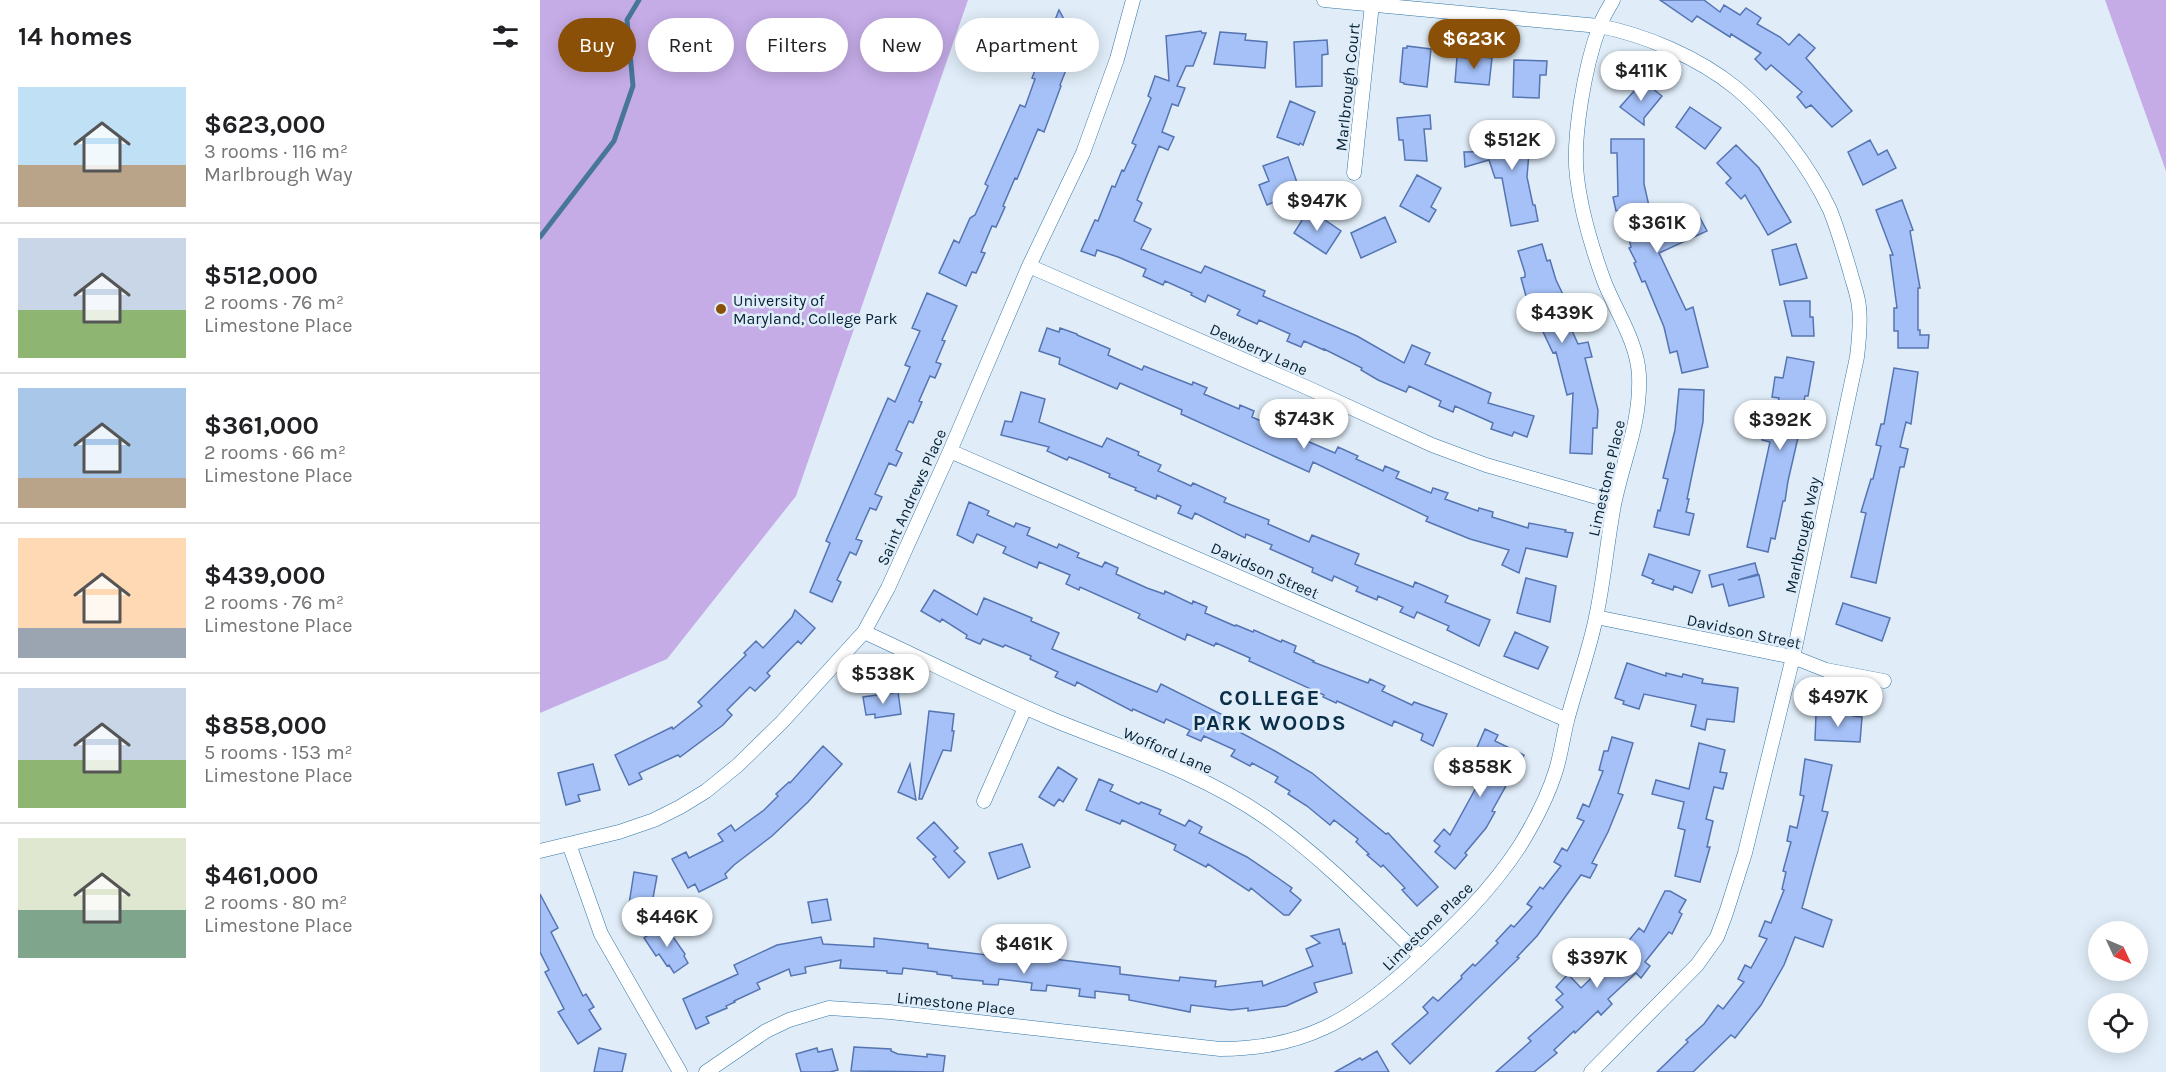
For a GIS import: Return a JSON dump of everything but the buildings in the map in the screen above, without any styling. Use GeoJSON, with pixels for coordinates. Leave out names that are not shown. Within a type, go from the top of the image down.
{"type":"FeatureCollection","features":[{"type":"Feature","properties":{"kind":"street","name":"Saint Andrews Place"},"geometry":{"type":"LineString","coordinates":[[540,851],[654,820],[706,791],[738,765],[782,722],[864,632],[888,588],[950,451],[1029,266],[1095,121],[1117,59],[1132,0]]}},
{"type":"Feature","properties":{"kind":"street","name":"Marlbrough Way"},"geometry":{"type":"LineString","coordinates":[[1324,0],[1599,26],[1643,38],[1678,52],[1735,87],[1793,149],[1812,177],[1830,211],[1843,247],[1859,305],[1860,328],[1857,357],[1793,657],[1745,853],[1717,937],[1689,975],[1591,1072]]}},
{"type":"Feature","properties":{"kind":"street","name":"Limestone Place"},"geometry":{"type":"LineString","coordinates":[[706,1072],[766,1031],[789,1020],[829,1008],[890,1012],[1221,1049],[1245,1049],[1289,1041],[1333,1025],[1382,993],[1469,912],[1522,843],[1540,810],[1556,770],[1567,720],[1596,617],[1614,502],[1636,423],[1639,375],[1637,359],[1600,271],[1576,176],[1578,124],[1589,64],[1599,26],[1613,0]]}},
{"type":"Feature","properties":{"kind":"street","name":"Marlbrough Court"},"geometry":{"type":"LineString","coordinates":[[1354,173],[1372,4]]}},
{"type":"Feature","properties":{"kind":"street","name":"Dewberry Lane"},"geometry":{"type":"LineString","coordinates":[[1029,266],[1432,445],[1486,465],[1614,502]]}},
{"type":"Feature","properties":{"kind":"street","name":"Davidson Street"},"geometry":{"type":"LineString","coordinates":[[950,451],[1567,720]]}},
{"type":"Feature","properties":{"kind":"street","name":"Davidson Street"},"geometry":{"type":"LineString","coordinates":[[1596,617],[1793,657],[1826,670],[1884,681]]}},
{"type":"Feature","properties":{"kind":"street","name":"Wofford Lane"},"geometry":{"type":"LineString","coordinates":[[864,632],[1025,708],[1179,771],[1264,816],[1348,885],[1421,957]]}},
{"type":"Feature","properties":{"kind":"street"},"geometry":{"type":"LineString","coordinates":[[984,801],[1025,708]]}},
{"type":"Feature","properties":{"kind":"street"},"geometry":{"type":"LineString","coordinates":[[569,844],[605,942],[680,1072]]}},
{"type":"Feature","properties":{"kind":"shaded area","name":"University of Maryland, College Park"},"geometry":{"type":"Polygon","coordinates":[[[540,0],[968,0],[962,18],[955,18],[955,37],[796,496],[667,659],[540,713],[540,0]]]}},
{"type":"Feature","properties":{"kind":"shaded area"},"geometry":{"type":"Polygon","coordinates":[[[2105,0],[2166,0],[2166,171],[2105,0]]]}},
{"type":"Feature","properties":{"kind":"waterway"},"geometry":{"type":"LineString","coordinates":[[540,237],[614,141],[633,86],[627,20],[639,0]]}},
{"type":"Feature","properties":{"kind":"place","name":"University of Maryland, College Park"},"geometry":{"type":"Point","coordinates":[721,309]}},
{"type":"Feature","properties":{"kind":"district","name":"COLLEGE PARK WOODS"},"geometry":{"type":"Point","coordinates":[1270,710]}}]}
